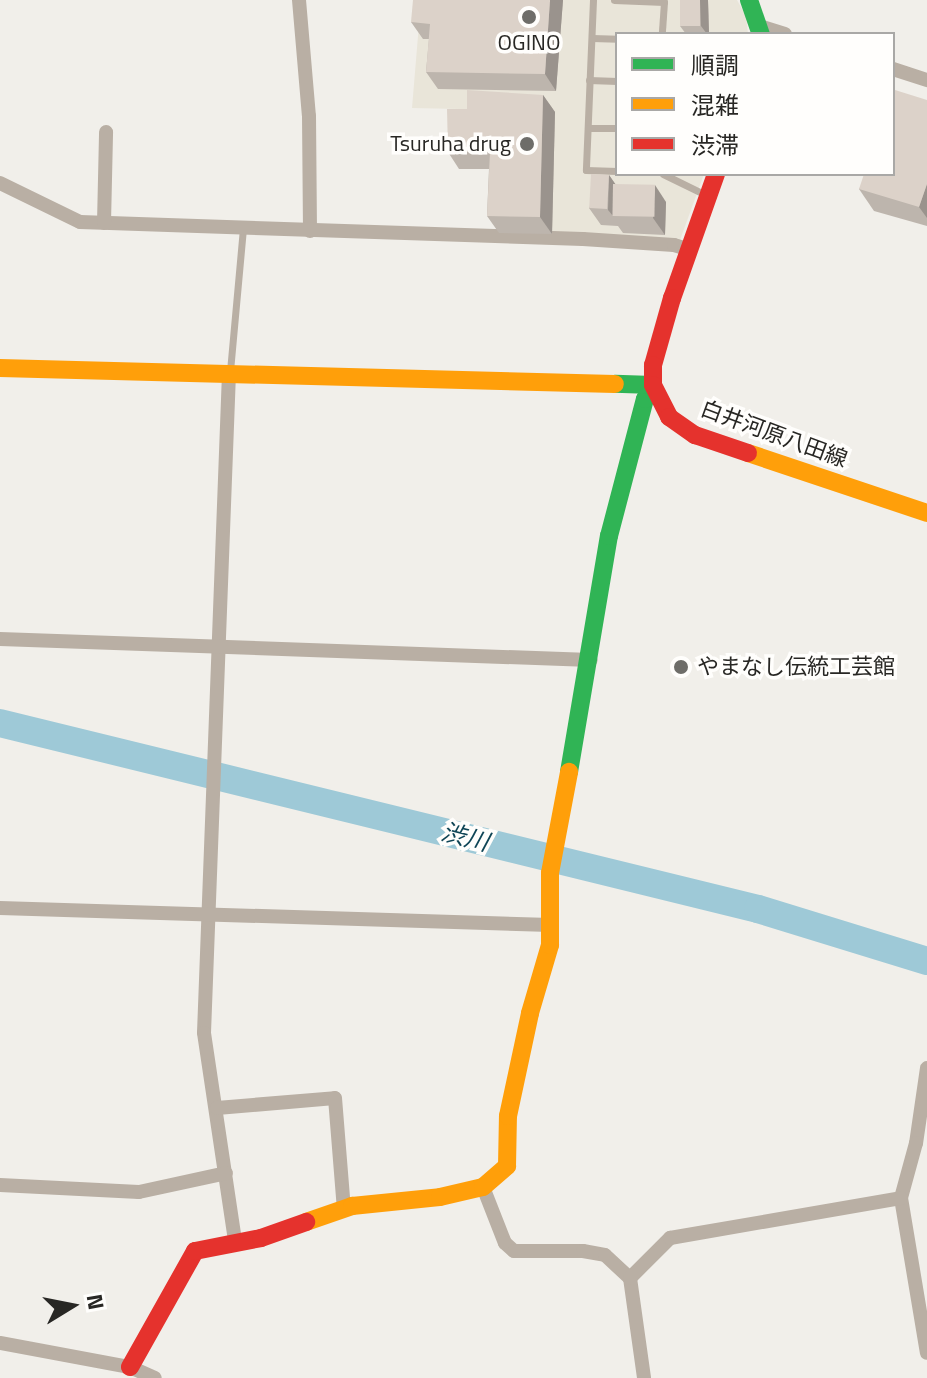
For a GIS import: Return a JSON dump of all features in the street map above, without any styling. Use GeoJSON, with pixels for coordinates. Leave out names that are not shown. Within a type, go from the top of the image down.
{"type":"FeatureCollection","features":[{"type":"Feature","properties":{"kind":"street"},"geometry":{"type":"LineString","coordinates":[[749,0],[760,30]]}},
{"type":"Feature","properties":{"kind":"street"},"geometry":{"type":"LineString","coordinates":[[301,1],[309,116],[310,231]]}},
{"type":"Feature","properties":{"kind":"street"},"geometry":{"type":"LineString","coordinates":[[895,70],[927,80]]}},
{"type":"Feature","properties":{"kind":"street"},"geometry":{"type":"LineString","coordinates":[[104,223],[106,132]]}},
{"type":"Feature","properties":{"kind":"street"},"geometry":{"type":"LineString","coordinates":[[130,1367],[195,1251],[261,1238],[344,1209],[440,1197],[483,1187],[507,1166],[508,1116],[530,1013],[550,945],[550,873],[591,660],[609,536],[645,399],[653,385],[657,345],[715,176]]}},
{"type":"Feature","properties":{"kind":"street"},"geometry":{"type":"LineString","coordinates":[[0,183],[80,222],[243,225],[310,231],[631,241],[690,250]]}},
{"type":"Feature","properties":{"kind":"street"},"geometry":{"type":"LineString","coordinates":[[0,368],[653,385]]}},
{"type":"Feature","properties":{"kind":"street"},"geometry":{"type":"LineString","coordinates":[[229,373],[204,1033],[235,1241]]}},
{"type":"Feature","properties":{"kind":"street","name":"白井河原八田線"},"geometry":{"type":"LineString","coordinates":[[653,385],[669,417],[695,435],[927,513]]}},
{"type":"Feature","properties":{"kind":"street"},"geometry":{"type":"LineString","coordinates":[[0,639],[591,660]]}},
{"type":"Feature","properties":{"kind":"street"},"geometry":{"type":"LineString","coordinates":[[0,908],[551,925]]}},
{"type":"Feature","properties":{"kind":"street"},"geometry":{"type":"LineString","coordinates":[[927,1068],[916,1143],[901,1198],[927,1353]]}},
{"type":"Feature","properties":{"kind":"street"},"geometry":{"type":"LineString","coordinates":[[217,1108],[335,1098],[344,1209]]}},
{"type":"Feature","properties":{"kind":"street"},"geometry":{"type":"LineString","coordinates":[[0,1185],[139,1192],[226,1173]]}},
{"type":"Feature","properties":{"kind":"street"},"geometry":{"type":"LineString","coordinates":[[483,1187],[505,1243],[514,1251],[583,1251],[605,1255],[630,1278],[644,1378]]}},
{"type":"Feature","properties":{"kind":"street"},"geometry":{"type":"LineString","coordinates":[[630,1278],[670,1238],[901,1198]]}},
{"type":"Feature","properties":{"kind":"street"},"geometry":{"type":"LineString","coordinates":[[0,1343],[130,1367],[155,1378]]}},
{"type":"Feature","properties":{"kind":"lane"},"geometry":{"type":"LineString","coordinates":[[593,0],[586,170],[615,171]]}},
{"type":"Feature","properties":{"kind":"lane"},"geometry":{"type":"LineString","coordinates":[[614,0],[664,2],[662,32]]}},
{"type":"Feature","properties":{"kind":"lane"},"geometry":{"type":"LineString","coordinates":[[592,38],[615,39]]}},
{"type":"Feature","properties":{"kind":"lane"},"geometry":{"type":"LineString","coordinates":[[589,80],[615,81]]}},
{"type":"Feature","properties":{"kind":"lane"},"geometry":{"type":"LineString","coordinates":[[588,128],[615,128]]}},
{"type":"Feature","properties":{"kind":"lane"},"geometry":{"type":"LineString","coordinates":[[667,176],[706,195]]}},
{"type":"Feature","properties":{"kind":"lane"},"geometry":{"type":"LineString","coordinates":[[229,373],[243,225]]}},
{"type":"Feature","properties":{"kind":"shaded area"},"geometry":{"type":"Polygon","coordinates":[[[421,0],[737,0],[746,16],[748,32],[615,32],[615,176],[703,176],[680,240],[552,234],[501,169],[459,169],[460,109],[412,108],[421,0]]]}},
{"type":"Feature","properties":{"kind":"building"},"geometry":{"type":"Polygon","coordinates":[[[413,0],[550,0],[545,74],[426,72],[430,24],[411,22],[413,0]]]}},
{"type":"Feature","properties":{"kind":"building"},"geometry":{"type":"Polygon","coordinates":[[[680,0],[700,0],[700,26],[680,26],[680,0]]]}},
{"type":"Feature","properties":{"kind":"building"},"geometry":{"type":"Polygon","coordinates":[[[467,90],[543,95],[540,217],[487,216],[490,152],[448,152],[447,109],[467,109],[467,90]]]}},
{"type":"Feature","properties":{"kind":"building"},"geometry":{"type":"Polygon","coordinates":[[[895,90],[927,100],[927,184],[919,207],[859,189],[863,176],[895,176],[895,90]]]}},
{"type":"Feature","properties":{"kind":"building"},"geometry":{"type":"Polygon","coordinates":[[[591,174],[609,175],[607,209],[589,208],[591,174]]]}},
{"type":"Feature","properties":{"kind":"building"},"geometry":{"type":"Polygon","coordinates":[[[613,184],[655,185],[654,217],[612,216],[613,184]]]}},
{"type":"Feature","properties":{"kind":"waterway","name":"渋川"},"geometry":{"type":"LineString","coordinates":[[0,723],[758,909],[927,961]]}},
{"type":"Feature","properties":{"kind":"traffic: fast"},"geometry":{"type":"LineString","coordinates":[[749,0],[760,32]]}},
{"type":"Feature","properties":{"kind":"traffic: fast"},"geometry":{"type":"LineString","coordinates":[[569,772],[609,536],[645,399],[653,385],[615,384]]}},
{"type":"Feature","properties":{"kind":"traffic: slow"},"geometry":{"type":"LineString","coordinates":[[0,368],[615,384]]}},
{"type":"Feature","properties":{"kind":"traffic: slow"},"geometry":{"type":"LineString","coordinates":[[748,453],[927,513]]}},
{"type":"Feature","properties":{"kind":"traffic: slow"},"geometry":{"type":"LineString","coordinates":[[306,1222],[352,1206],[440,1197],[483,1187],[507,1166],[508,1116],[530,1013],[550,945],[550,873],[569,772]]}},
{"type":"Feature","properties":{"kind":"traffic: jam"},"geometry":{"type":"LineString","coordinates":[[715,176],[672,298],[653,365],[653,385],[669,417],[695,435],[748,453]]}},
{"type":"Feature","properties":{"kind":"traffic: jam"},"geometry":{"type":"LineString","coordinates":[[130,1367],[195,1251],[261,1238],[306,1222]]}},
{"type":"Feature","properties":{"kind":"place","name":"OGINO"},"geometry":{"type":"Point","coordinates":[529,17]}},
{"type":"Feature","properties":{"kind":"place","name":"Tsuruha drug"},"geometry":{"type":"Point","coordinates":[527,144]}},
{"type":"Feature","properties":{"kind":"place","name":"やまなし伝統工芸館"},"geometry":{"type":"Point","coordinates":[681,667]}}]}
